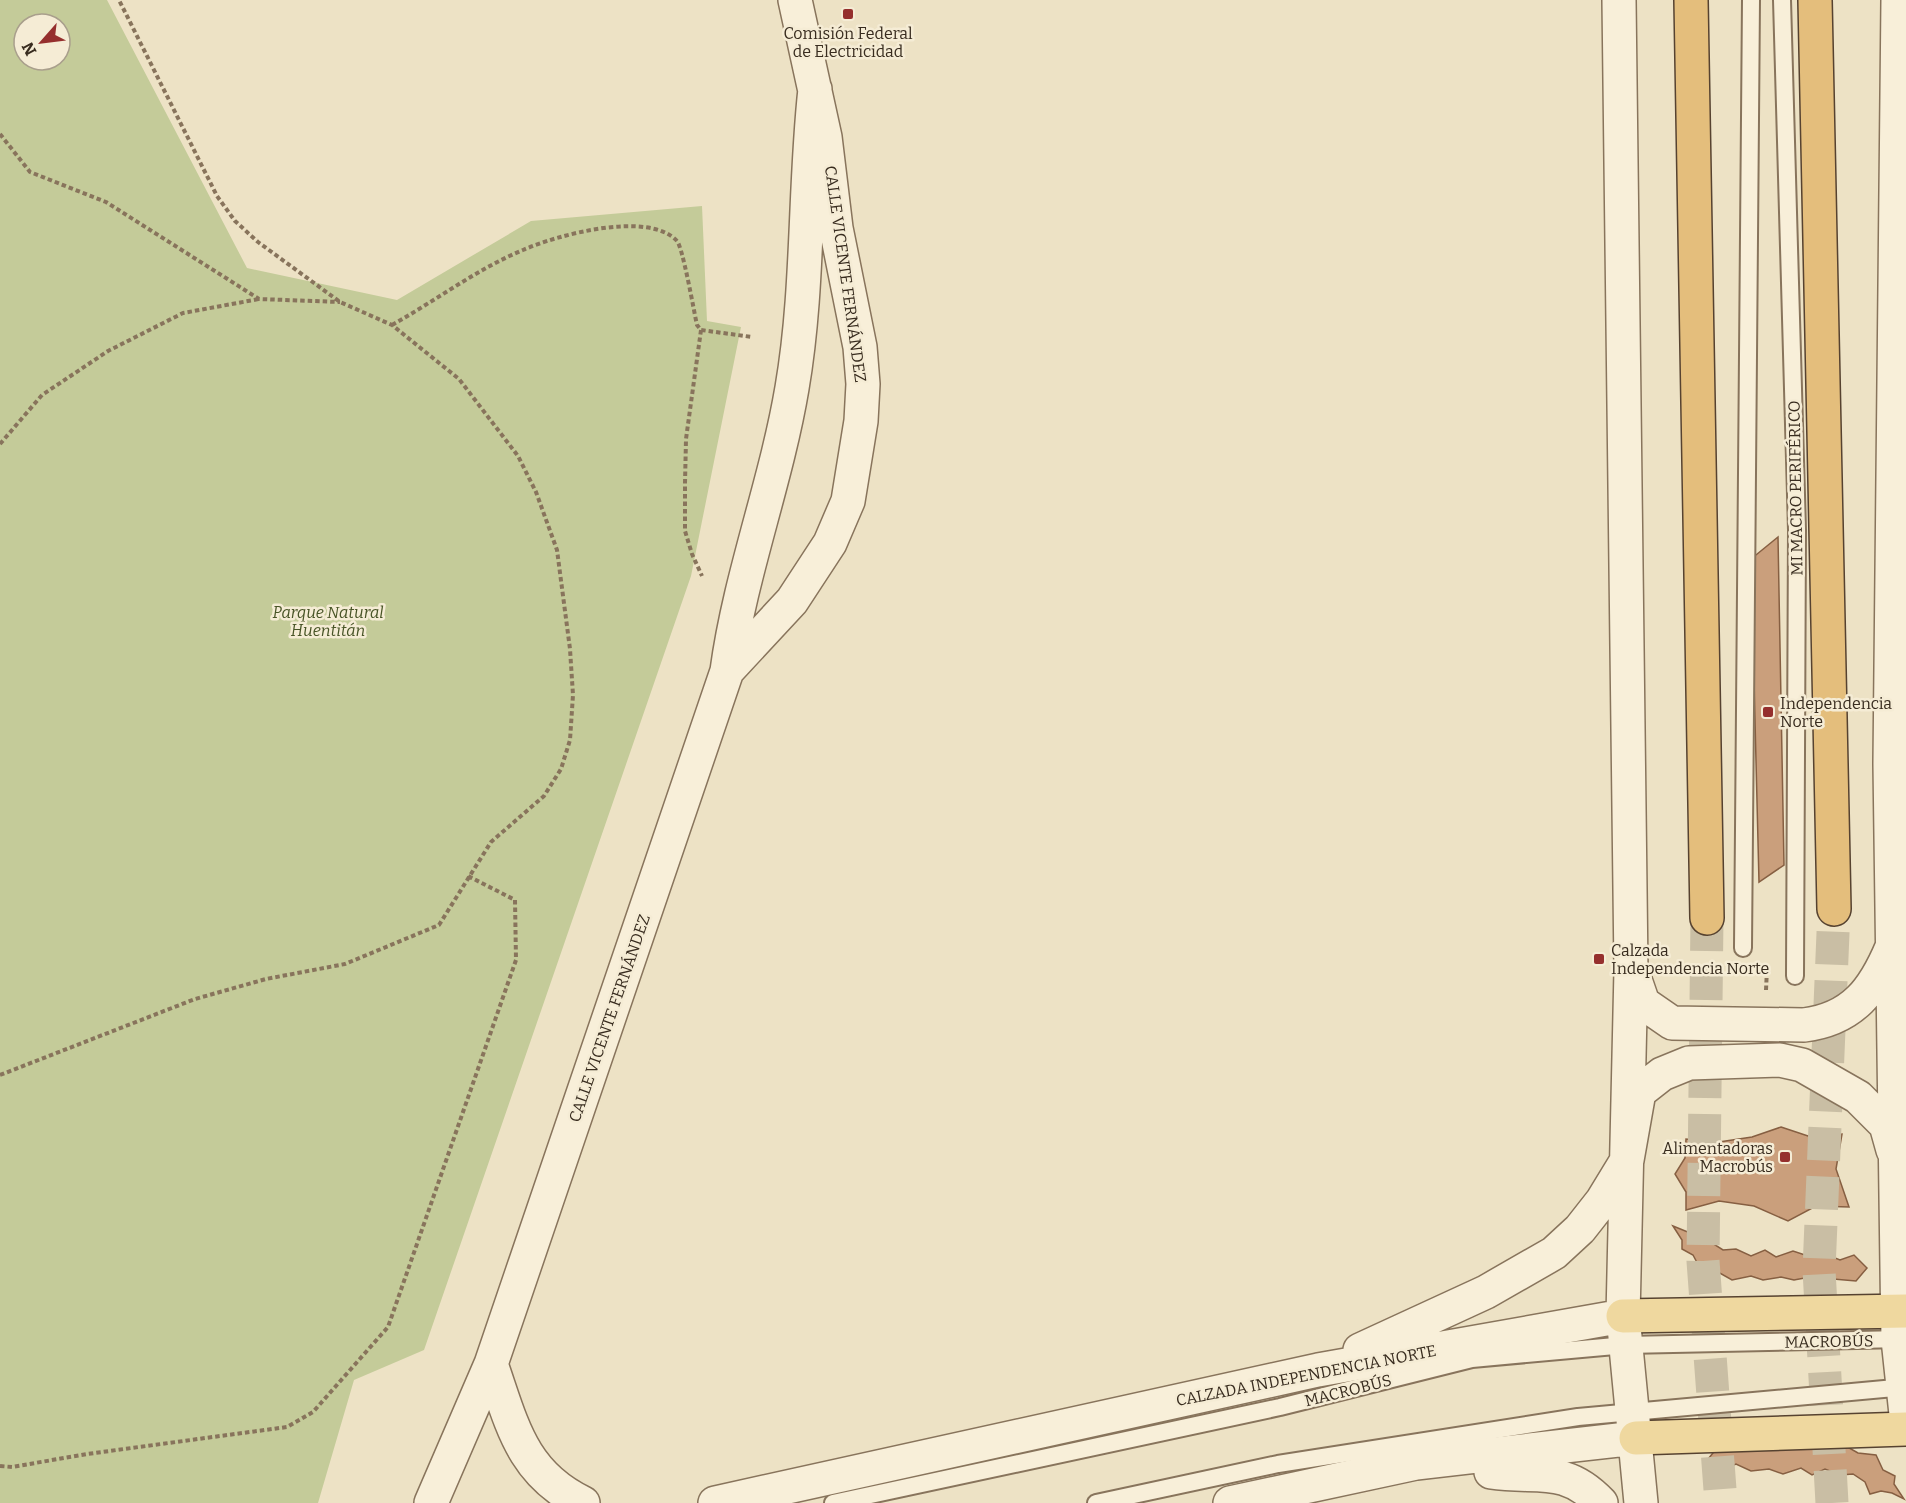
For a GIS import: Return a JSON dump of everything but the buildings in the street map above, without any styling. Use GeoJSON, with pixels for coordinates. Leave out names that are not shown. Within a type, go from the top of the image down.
{"type":"FeatureCollection","features":[{"type":"Feature","properties":{"kind":"highway"},"geometry":{"type":"LineString","coordinates":[[1690,0],[1707,918]]}},
{"type":"Feature","properties":{"kind":"highway"},"geometry":{"type":"LineString","coordinates":[[1815,0],[1834,909]]}},
{"type":"Feature","properties":{"kind":"main road","name":"CALZADA INDEPENDENCIA NORTE"},"geometry":{"type":"LineString","coordinates":[[1625,1331],[1902,1325]]}},
{"type":"Feature","properties":{"kind":"main road"},"geometry":{"type":"LineString","coordinates":[[1634,1425],[1906,1429]]}},
{"type":"Feature","properties":{"kind":"street","name":"CALLE VICENTE FERNÁNDEZ"},"geometry":{"type":"LineString","coordinates":[[728,671],[792,601],[830,543],[848,501],[861,421],[863,384],[860,347],[843,269],[830,164],[795,0]]}},
{"type":"Feature","properties":{"kind":"street"},"geometry":{"type":"LineString","coordinates":[[1619,0],[1631,970],[1625,1331],[1641,1503]]}},
{"type":"Feature","properties":{"kind":"street"},"geometry":{"type":"LineString","coordinates":[[1898,0],[1898,764],[1893,944],[1897,1164],[1905,1397]]}},
{"type":"Feature","properties":{"kind":"street","name":"CALLE VICENTE FERNÁNDEZ"},"geometry":{"type":"LineString","coordinates":[[431,1503],[491,1364],[728,671],[734,624],[772,480],[792,388],[805,285],[808,146],[814,89]]}},
{"type":"Feature","properties":{"kind":"street"},"geometry":{"type":"LineString","coordinates":[[1631,970],[1643,1003],[1672,1023],[1804,1025],[1824,1022],[1855,1005],[1882,971],[1893,944]]}},
{"type":"Feature","properties":{"kind":"street"},"geometry":{"type":"LineString","coordinates":[[1318,1370],[1486,1292],[1554,1253],[1580,1229],[1602,1201],[1627,1160],[1632,1120],[1639,1092],[1662,1074],[1689,1063],[1780,1060],[1802,1065],[1858,1097],[1886,1125],[1897,1164]]}},
{"type":"Feature","properties":{"kind":"street","name":"CALZADA INDEPENDENCIA NORTE"},"geometry":{"type":"LineString","coordinates":[[714,1503],[1318,1370],[1625,1331]]}},
{"type":"Feature","properties":{"kind":"street"},"geometry":{"type":"LineString","coordinates":[[491,1364],[525,1455],[552,1485],[583,1503]]}},
{"type":"Feature","properties":{"kind":"street"},"geometry":{"type":"LineString","coordinates":[[1230,1503],[1416,1463],[1634,1425]]}},
{"type":"Feature","properties":{"kind":"street"},"geometry":{"type":"LineString","coordinates":[[1416,1463],[1443,1460],[1505,1474],[1529,1472],[1550,1474],[1588,1488],[1601,1503]]}},
{"type":"Feature","properties":{"kind":"lane"},"geometry":{"type":"LineString","coordinates":[[1743,948],[1751,0]]}},
{"type":"Feature","properties":{"kind":"lane","name":"MI MACRO PERIFÉRICO"},"geometry":{"type":"LineString","coordinates":[[1782,0],[1797,530],[1795,976]]}},
{"type":"Feature","properties":{"kind":"lane","name":"MACROBÚS"},"geometry":{"type":"LineString","coordinates":[[833,1503],[1280,1407],[1472,1359],[1625,1331]]}},
{"type":"Feature","properties":{"kind":"lane"},"geometry":{"type":"LineString","coordinates":[[1096,1503],[1278,1464],[1578,1417],[1634,1425],[1905,1397]]}},
{"type":"Feature","properties":{"kind":"path"},"geometry":{"type":"LineString","coordinates":[[0,1075],[195,999],[266,979],[345,964],[439,925],[491,842],[544,796],[561,770],[570,740],[573,695],[566,598],[557,550],[536,492],[518,456],[459,379],[392,325],[340,302],[258,242],[235,221],[223,204],[119,0]]}},
{"type":"Feature","properties":{"kind":"path"},"geometry":{"type":"LineString","coordinates":[[0,134],[30,172],[106,202],[259,299]]}},
{"type":"Feature","properties":{"kind":"path"},"geometry":{"type":"LineString","coordinates":[[392,325],[523,249],[602,228],[641,226],[666,232],[679,243],[697,326],[701,330],[752,337]]}},
{"type":"Feature","properties":{"kind":"path"},"geometry":{"type":"LineString","coordinates":[[0,444],[42,395],[108,351],[183,313],[259,299],[340,302]]}},
{"type":"Feature","properties":{"kind":"path"},"geometry":{"type":"LineString","coordinates":[[701,330],[686,439],[685,531],[702,576]]}},
{"type":"Feature","properties":{"kind":"path"},"geometry":{"type":"LineString","coordinates":[[0,1466],[12,1467],[87,1454],[287,1427],[313,1412],[388,1327],[516,960],[515,900],[468,876]]}},
{"type":"Feature","properties":{"kind":"path"},"geometry":{"type":"LineString","coordinates":[[1766,990],[1767,965]]}},
{"type":"Feature","properties":{"kind":"green space","name":"Parque Natural Huentitán"},"geometry":{"type":"Polygon","coordinates":[[[0,0],[107,0],[247,268],[397,300],[531,221],[702,206],[707,321],[741,327],[691,576],[424,1350],[354,1380],[318,1503],[0,1503],[0,0]]]}},
{"type":"Feature","properties":{"kind":"tunnel"},"geometry":{"type":"LineString","coordinates":[[1832,1503],[1819,1270],[1834,909]]}},
{"type":"Feature","properties":{"kind":"tunnel"},"geometry":{"type":"LineString","coordinates":[[1707,918],[1703,1261],[1721,1503]]}},
{"type":"Feature","properties":{"kind":"place","name":"Comisión Federal de Electricidad"},"geometry":{"type":"Point","coordinates":[848,14]}},
{"type":"Feature","properties":{"kind":"place","name":"Independencia Norte"},"geometry":{"type":"Point","coordinates":[1768,712]}},
{"type":"Feature","properties":{"kind":"place","name":"Calzada Independencia Norte"},"geometry":{"type":"Point","coordinates":[1599,959]}},
{"type":"Feature","properties":{"kind":"place","name":"Alimentadoras Macrobús"},"geometry":{"type":"Point","coordinates":[1785,1157]}}]}
